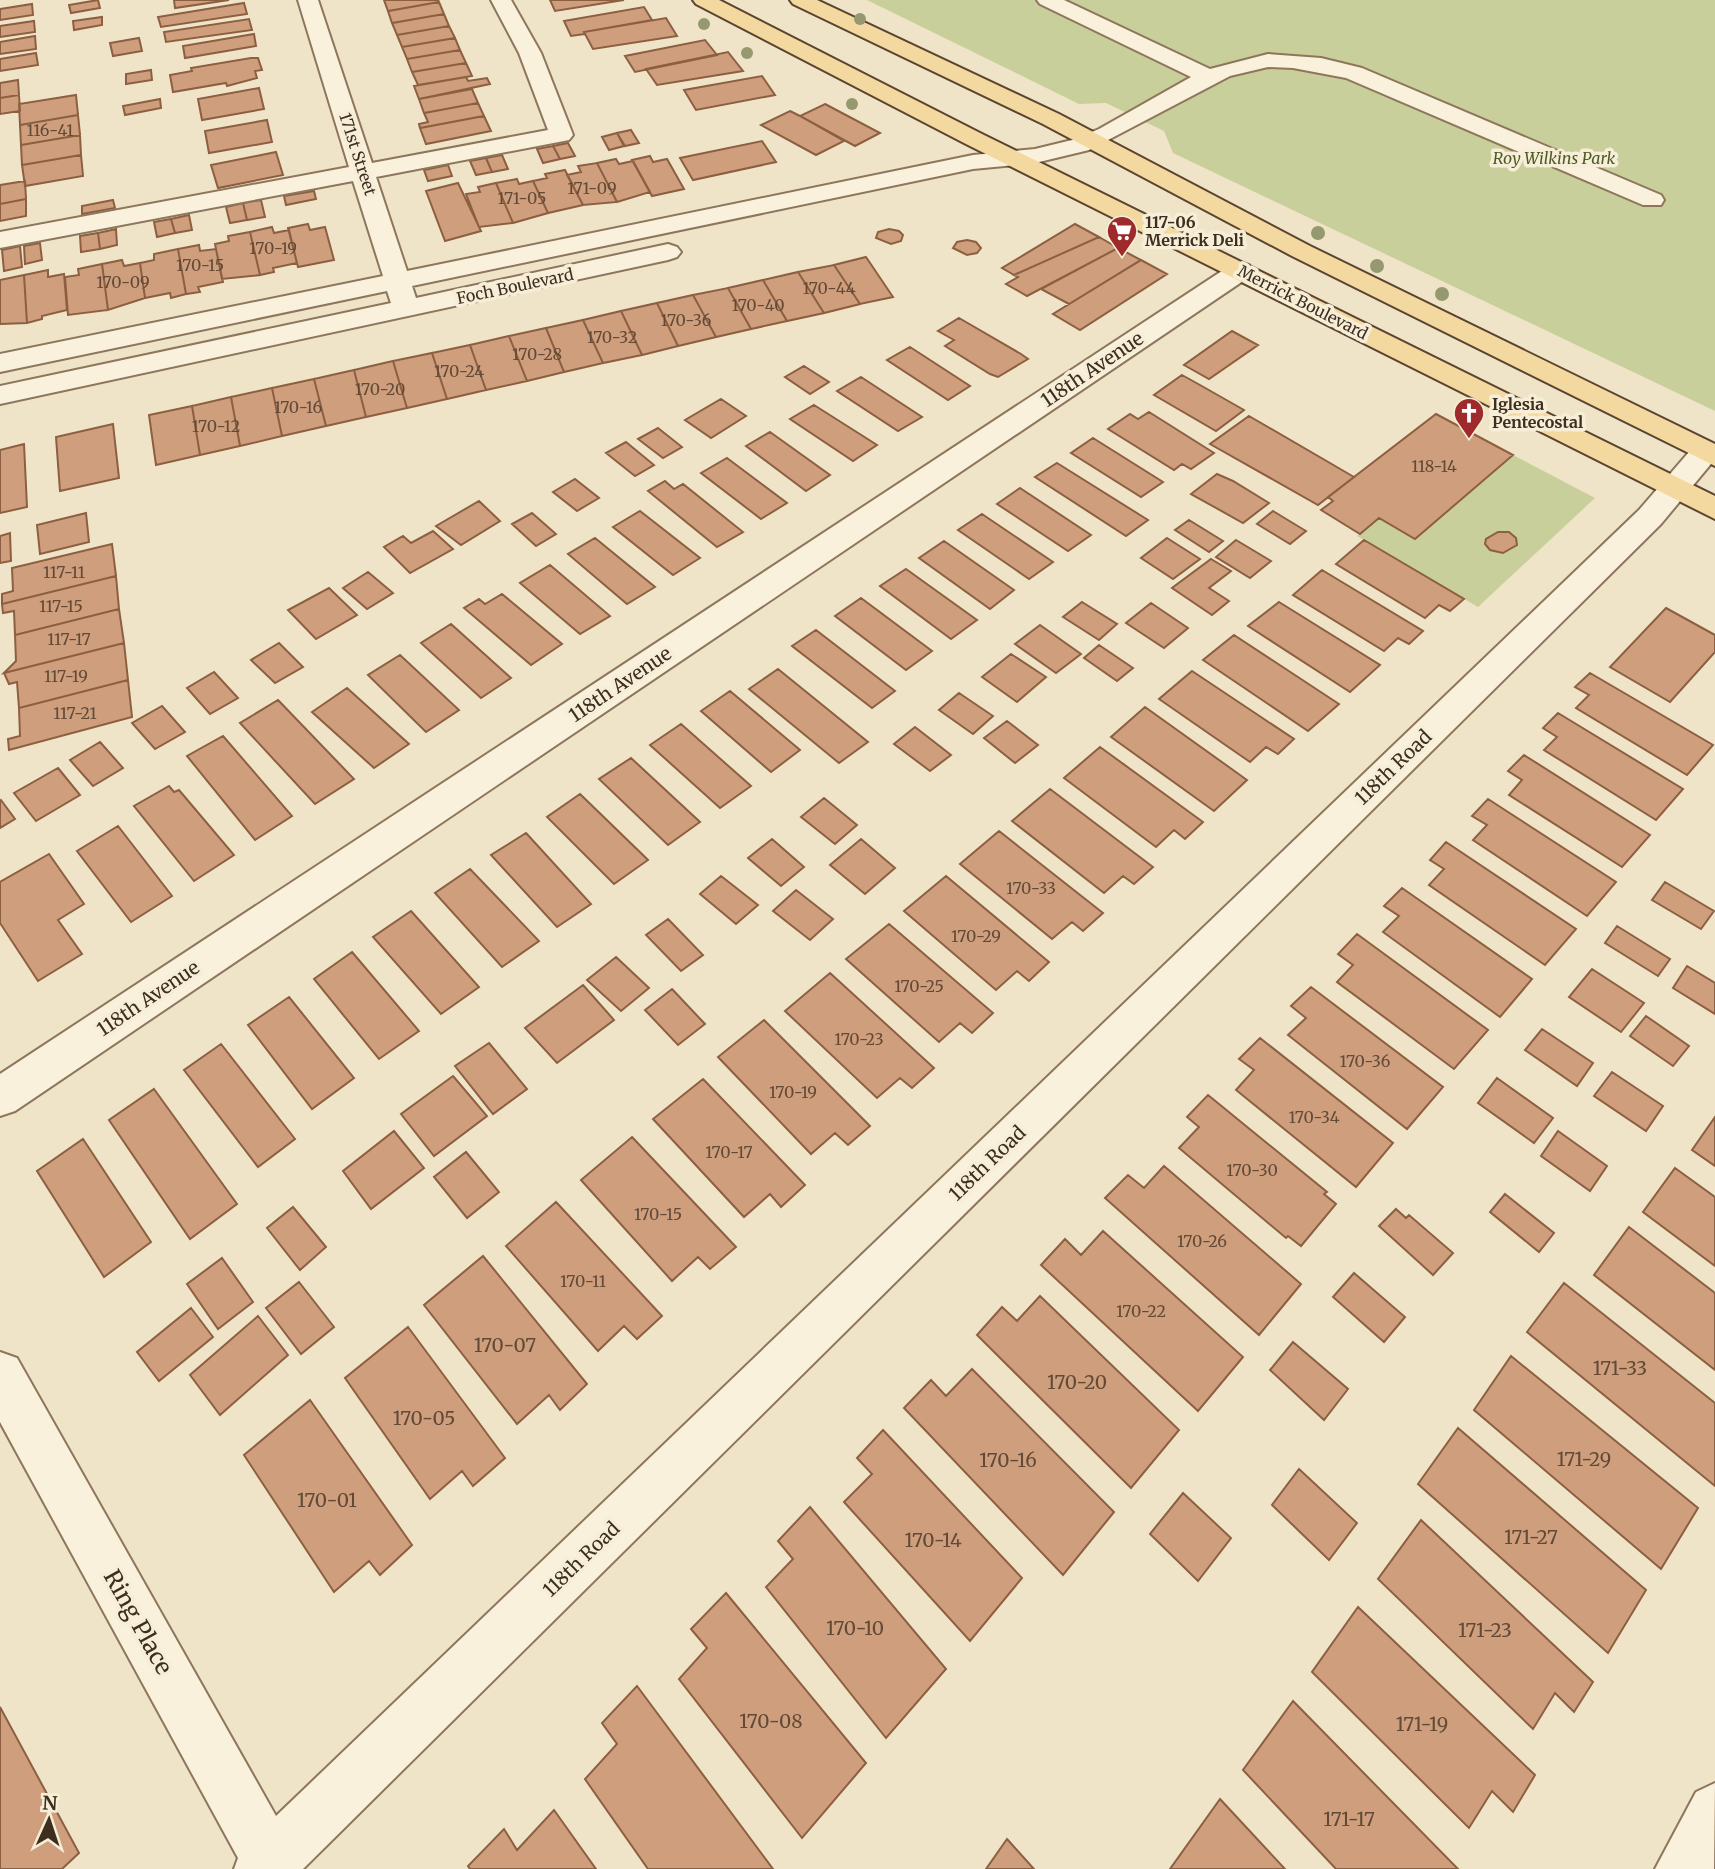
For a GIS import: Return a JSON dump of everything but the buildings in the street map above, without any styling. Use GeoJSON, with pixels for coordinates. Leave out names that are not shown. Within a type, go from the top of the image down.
{"type":"FeatureCollection","features":[{"type":"Feature","properties":{"kind":"main road","name":"Merrick Boulevard"},"geometry":{"type":"LineString","coordinates":[[703,0],[974,139],[1019,159],[1715,509]]}},
{"type":"Feature","properties":{"kind":"main road"},"geometry":{"type":"LineString","coordinates":[[800,0],[1094,141],[1301,250],[1710,454]]}},
{"type":"Feature","properties":{"kind":"street","name":"171st Street"},"geometry":{"type":"LineString","coordinates":[[308,0],[407,309]]}},
{"type":"Feature","properties":{"kind":"street"},"geometry":{"type":"LineString","coordinates":[[0,240],[561,135],[530,53],[500,0]]}},
{"type":"Feature","properties":{"kind":"street"},"geometry":{"type":"LineString","coordinates":[[1047,0],[1207,76]]}},
{"type":"Feature","properties":{"kind":"street","name":"Foch Boulevard"},"geometry":{"type":"LineString","coordinates":[[0,363],[973,162],[1019,159],[1094,141],[1207,76],[1244,62],[1311,61],[1354,73],[1652,200]]}},
{"type":"Feature","properties":{"kind":"street","name":"Foch Boulevard"},"geometry":{"type":"LineString","coordinates":[[802,223],[1006,178],[1019,159]]}},
{"type":"Feature","properties":{"kind":"street","name":"Foch Boulevard"},"geometry":{"type":"LineString","coordinates":[[0,395],[693,247]]}},
{"type":"Feature","properties":{"kind":"street","name":"118th Avenue"},"geometry":{"type":"LineString","coordinates":[[0,1097],[1241,271]]}},
{"type":"Feature","properties":{"kind":"street","name":"118th Road"},"geometry":{"type":"LineString","coordinates":[[269,1866],[1710,454]]}},
{"type":"Feature","properties":{"kind":"street","name":"Ring Place"},"geometry":{"type":"LineString","coordinates":[[0,1375],[269,1866]]}},
{"type":"Feature","properties":{"kind":"street"},"geometry":{"type":"LineString","coordinates":[[1683,1869],[1715,1811]]}},
{"type":"Feature","properties":{"kind":"green space","name":"Roy Wilkins Park"},"geometry":{"type":"Polygon","coordinates":[[[867,0],[1715,0],[1715,411],[1173,153],[1164,131],[1106,103],[1079,104],[867,0]]]}},
{"type":"Feature","properties":{"kind":"green space"},"geometry":{"type":"Polygon","coordinates":[[[1513,455],[1595,498],[1478,607],[1357,536],[1379,518],[1415,539],[1513,455]]]}},
{"type":"Feature","properties":{"kind":"place","name":"117-06 Merrick Deli"},"geometry":{"type":"Point","coordinates":[1122,258]}},
{"type":"Feature","properties":{"kind":"place","name":"Iglesia Pentecostal"},"geometry":{"type":"Point","coordinates":[1469,440]}}]}
